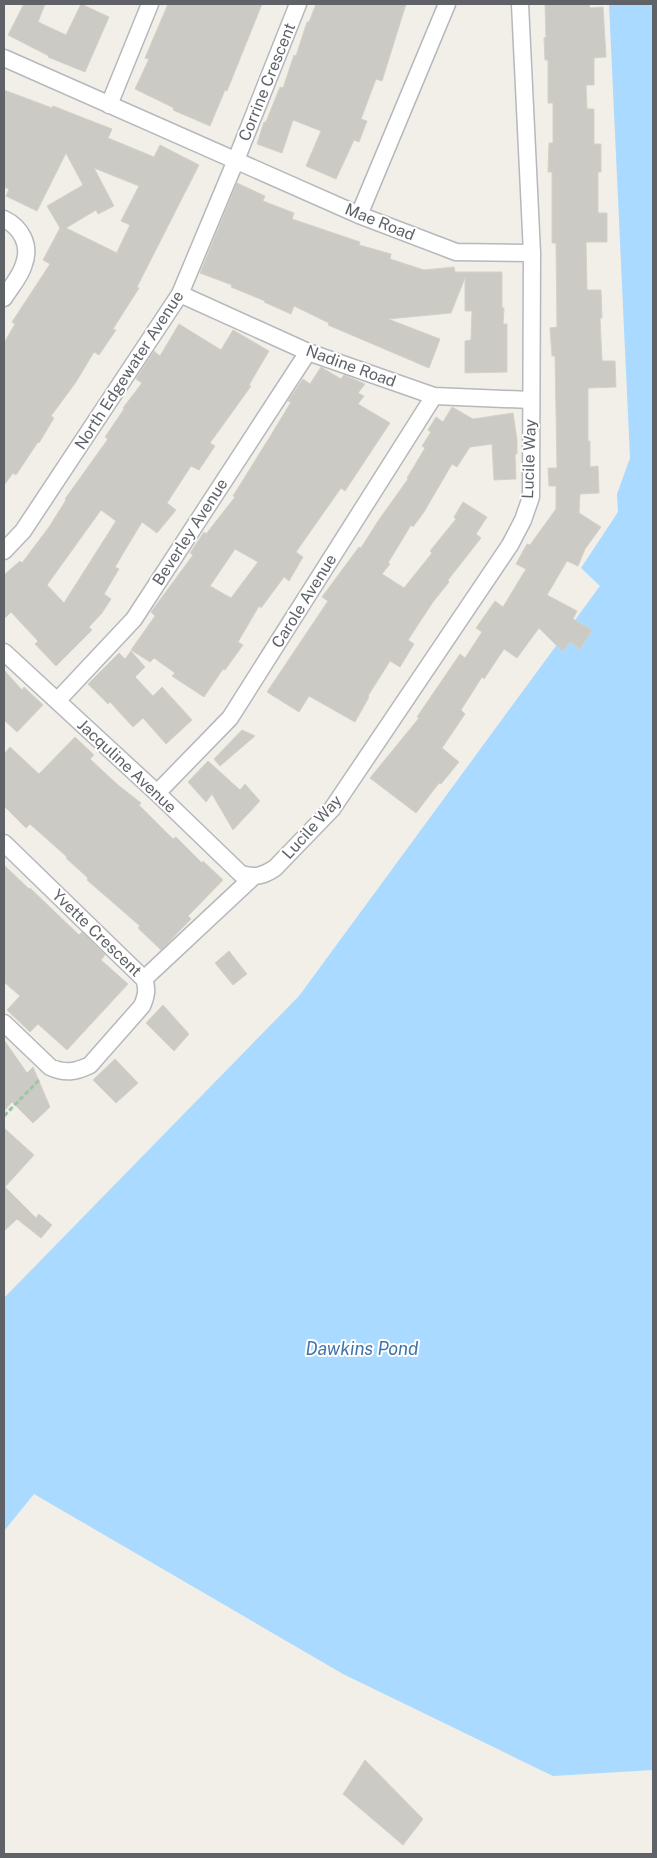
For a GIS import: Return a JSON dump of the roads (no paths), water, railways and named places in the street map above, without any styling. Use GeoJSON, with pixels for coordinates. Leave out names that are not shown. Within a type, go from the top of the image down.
{"type":"FeatureCollection","features":[{"type":"Feature","properties":{"kind":"street"},"geometry":{"type":"LineString","coordinates":[[109,105],[150,4]]}},
{"type":"Feature","properties":{"kind":"street","name":"Corrine Crescent"},"geometry":{"type":"LineString","coordinates":[[236,160],[298,4]]}},
{"type":"Feature","properties":{"kind":"street"},"geometry":{"type":"LineString","coordinates":[[359,214],[446,4]]}},
{"type":"Feature","properties":{"kind":"street","name":"Lucile Way"},"geometry":{"type":"LineString","coordinates":[[144,979],[252,878],[264,876],[275,868],[332,808],[510,545],[523,520],[531,497],[532,253],[520,4]]}},
{"type":"Feature","properties":{"kind":"street"},"geometry":{"type":"LineString","coordinates":[[4,58],[236,160]]}},
{"type":"Feature","properties":{"kind":"street","name":"Mae Road"},"geometry":{"type":"LineString","coordinates":[[236,160],[359,214],[456,252],[532,253]]}},
{"type":"Feature","properties":{"kind":"street","name":"North Edgewater Avenue"},"geometry":{"type":"LineString","coordinates":[[4,551],[24,531],[180,294],[236,160]]}},
{"type":"Feature","properties":{"kind":"street"},"geometry":{"type":"LineString","coordinates":[[4,218],[22,232],[26,248],[24,264],[4,298]]}},
{"type":"Feature","properties":{"kind":"street","name":"Nadine Road"},"geometry":{"type":"LineString","coordinates":[[180,294],[308,352],[434,396],[531,400]]}},
{"type":"Feature","properties":{"kind":"street","name":"Beverley Avenue"},"geometry":{"type":"LineString","coordinates":[[57,700],[134,619],[308,352]]}},
{"type":"Feature","properties":{"kind":"street","name":"Carole Avenue"},"geometry":{"type":"LineString","coordinates":[[157,793],[230,718],[434,396]]}},
{"type":"Feature","properties":{"kind":"street","name":"Jacquline Avenue"},"geometry":{"type":"LineString","coordinates":[[4,652],[157,793],[232,867],[241,874],[252,878]]}},
{"type":"Feature","properties":{"kind":"street","name":"Yvette Crescent"},"geometry":{"type":"LineString","coordinates":[[4,843],[144,979],[146,993],[142,1006],[90,1065],[80,1070],[68,1072],[50,1067],[4,1023]]}},
{"type":"Feature","properties":{"kind":"water","name":"Dawkins Pond"},"geometry":{"type":"Polygon","coordinates":[[[609,4],[653,4],[653,1770],[553,1776],[343,1674],[34,1494],[4,1531],[4,1298],[299,996],[600,586],[581,568],[618,512],[617,494],[630,458],[609,4]]]}}]}
